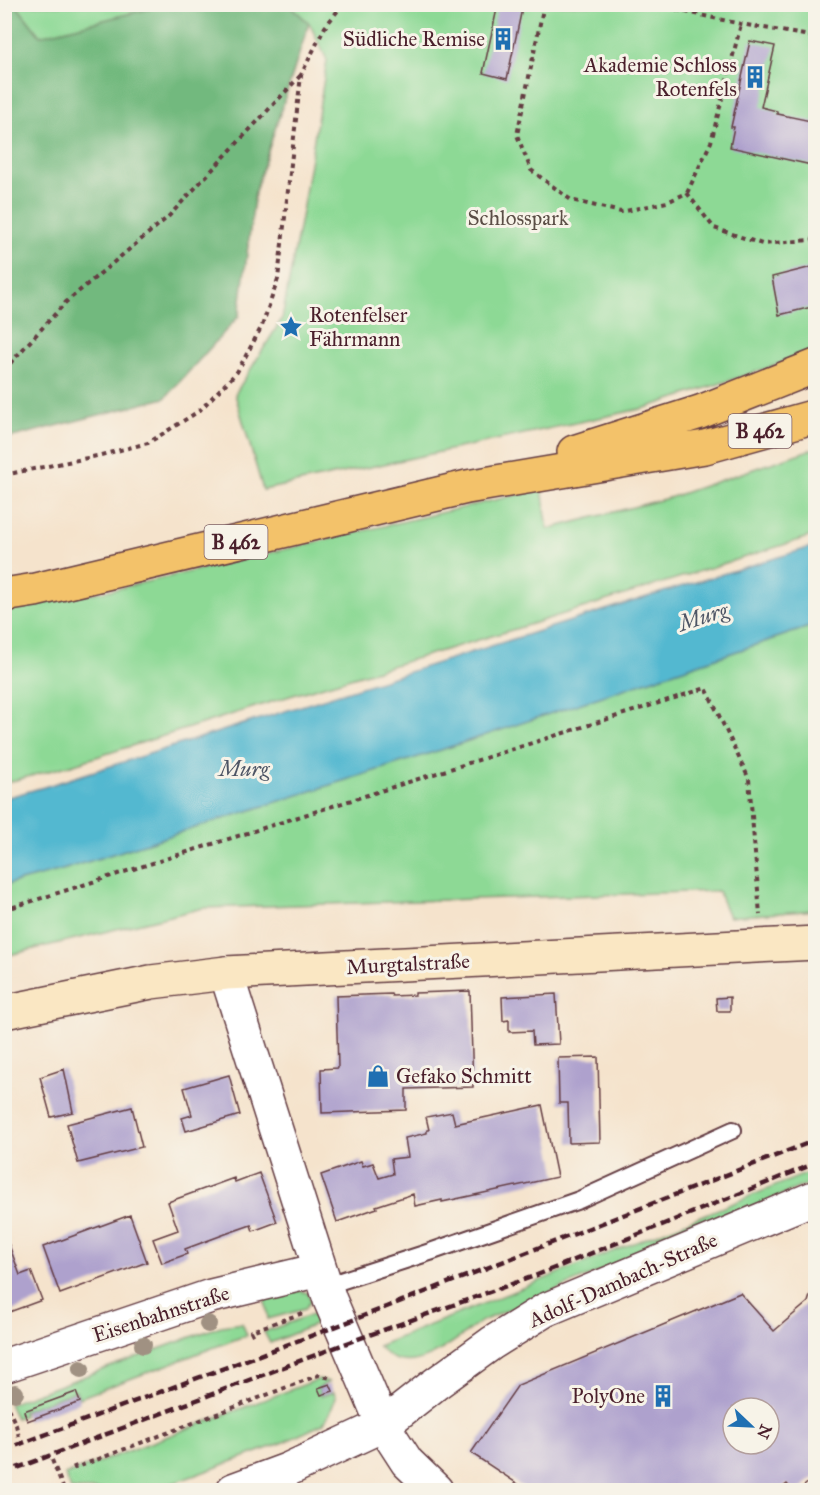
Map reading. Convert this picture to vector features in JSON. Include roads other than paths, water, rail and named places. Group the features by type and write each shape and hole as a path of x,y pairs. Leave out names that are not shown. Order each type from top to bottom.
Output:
{"main road":[{"name":"B 462","path":"467,487 700,412 816,366"},
{"name":"B 462","path":"4,595 35,590 467,487 705,447 816,416"}],"street":[{"name":"Murgtalstraße","path":"4,1012 151,982 226,973 816,943"},
{"path":"226,973 317,1289 360,1372 383,1425 407,1462 436,1491"},
{"name":"Adolf-Dambach-Straße","path":"233,1491 287,1470 383,1425 492,1343 545,1311 816,1197"},
{"name":"Eisenbahnstraße","path":"4,1366 211,1296 317,1289"}],"lane":[{"path":"317,1289 579,1200 733,1130"}],"water":[{"name":"Murg","path":"815,546 815,625 453,746 62,870 5,885 5,798"}],"railway":[{"path":"4,1450 340,1325 816,1140"},
{"path":"4,1473 347,1343 537,1275 816,1163"}],"place":[{"name":"Südliche Remise","path":"503,39"},
{"name":"Akademie Schloss Rotenfels","path":"755,77"},
{"name":"Rotenfelser Fährmann","path":"291,327"},
{"name":"Gefako Schmitt","path":"378,1076"},
{"name":"PolyOne","path":"663,1396"}],"park label":[{"name":"Schlosspark","path":"518,218"}]}
